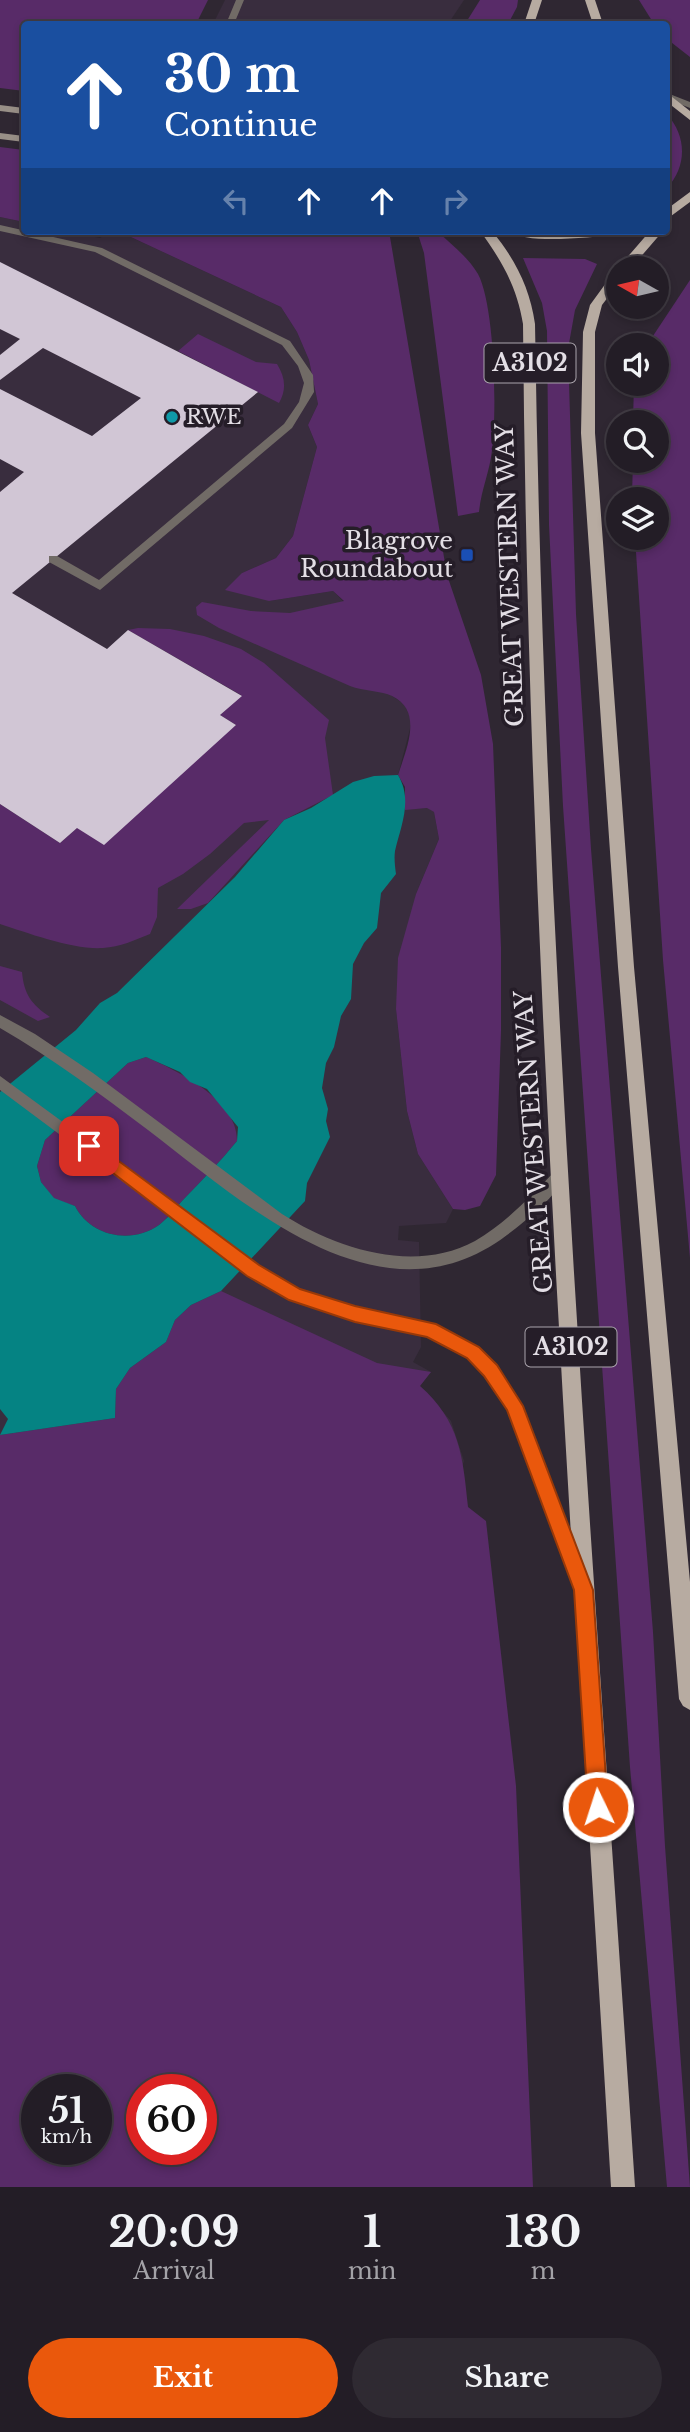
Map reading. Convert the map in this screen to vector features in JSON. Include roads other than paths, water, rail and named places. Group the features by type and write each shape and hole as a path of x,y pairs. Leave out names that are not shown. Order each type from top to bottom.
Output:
{"main road":[{"path":"530,21 537,0"},
{"path":"590,0 597,21"},
{"path":"670,99 690,117"},
{"path":"0,108 21,111"},
{"path":"0,136 21,139"},
{"path":"670,214 690,196"},
{"name":"GREAT WESTERN WAY","path":"489,235 517,276 527,306 529,324 531,506 548,987 623,2187"},
{"path":"547,235 567,235"},
{"path":"635,256 653,235"},
{"name":"A3102","path":"606,291 596,305 589,332 588,433 626,967 690,1699"}],"street":[{"path":"231,21 240,0"},
{"path":"670,97 690,105"},
{"path":"0,228 21,233"},
{"path":"31,235 98,250 286,343 308,369 310,394 288,426 100,586 53,559"},
{"path":"0,1021 108,1094 290,1227 358,1255 390,1261 435,1261 471,1250 498,1234 534,1203 560,1175"},
{"path":"2,1083 253,1270 295,1295 355,1314 430,1330 473,1353 490,1370 514,1406 584,1590"}],"place":[{"name":"RWE","path":"172,417"},
{"name":"Blagrove Roundabout","path":"467,555"}]}
